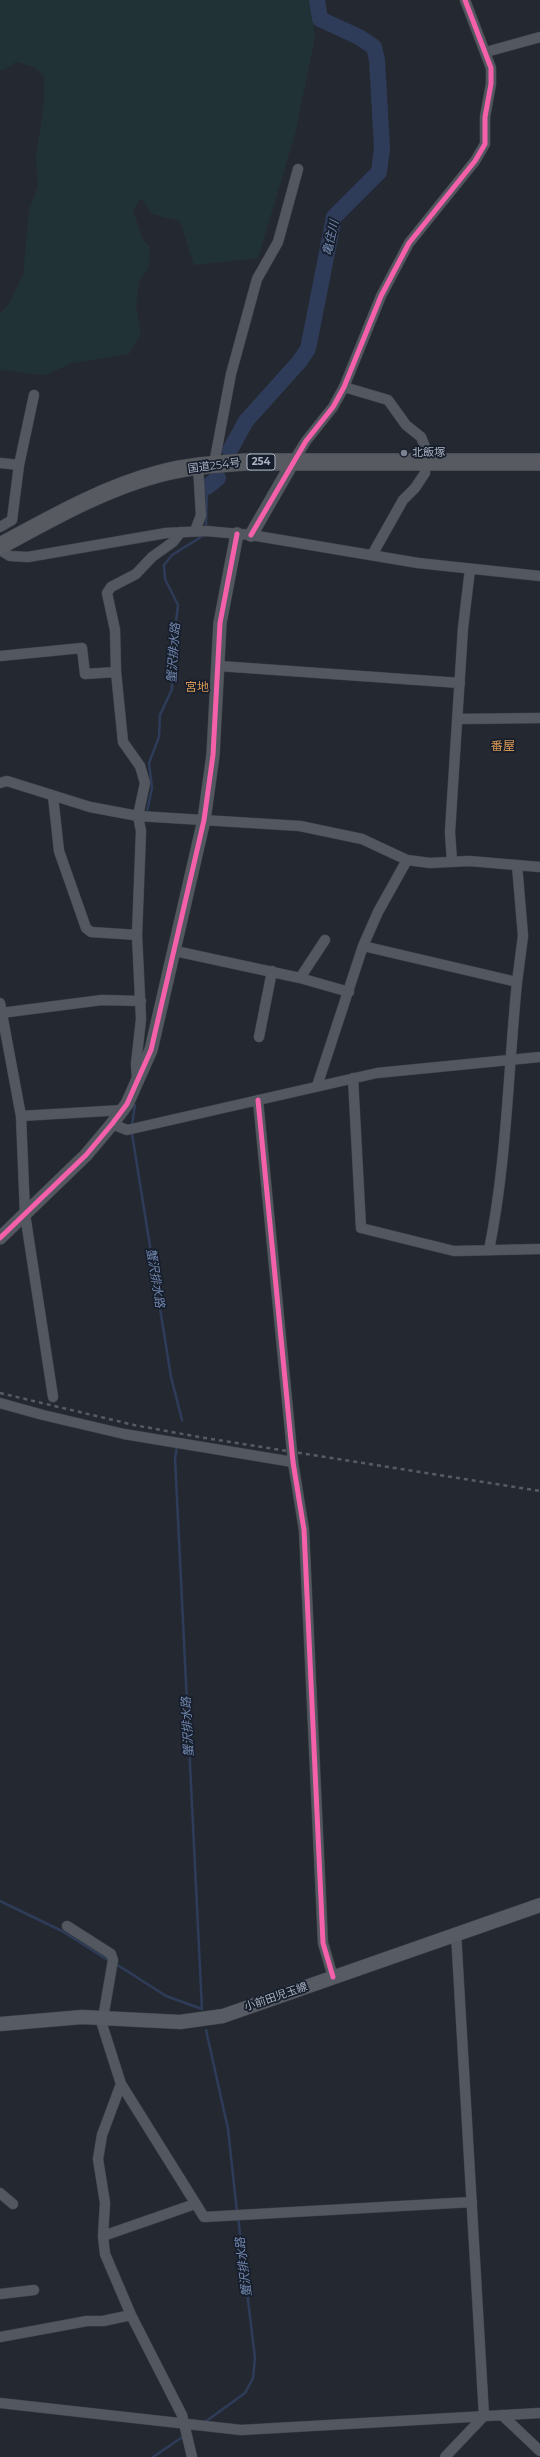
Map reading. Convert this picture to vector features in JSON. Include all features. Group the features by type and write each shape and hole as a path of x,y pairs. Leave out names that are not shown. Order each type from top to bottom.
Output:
{"highway":[{"name":"国道254号","path":"0,546 94,497 159,474 206,465 293,462 540,462"}],"main road":[{"name":"小前田児玉線","path":"0,2024 54,2018 102,2018 154,2022 198,2020 223,2016 540,1904"}],"street":[{"path":"251,535 306,441 333,407 344,387 381,296 409,243 475,161 485,144 485,117 491,84 491,68 486,52 464,0"},
{"path":"486,52 540,37"},
{"path":"195,531 200,515 206,465 257,279 278,242 298,169"},
{"path":"344,387 388,400 406,425 425,443 427,462 425,473 415,488 403,500 372,555"},
{"path":"0,527 12,520 19,465 34,395"},
{"path":"0,464 19,465"},
{"path":"0,550 10,556 28,557 104,542 195,531 251,535 372,555 470,569 540,576"},
{"path":"138,1083 136,1064 140,1001 137,935 141,831 138,816 145,783 140,766 122,742 116,672 115,630 107,593 111,587 136,574 152,557 173,542 181,532"},
{"path":"0,1238 86,1155 112,1124 123,1110 138,1083 151,1050 204,820 213,755 219,666 220,623 237,534"},
{"path":"452,862 450,832 460,683 470,569"},
{"path":"0,656 82,648 85,674 116,672"},
{"path":"219,666 460,683"},
{"path":"458,719 540,718"},
{"path":"0,783 7,781 90,807 138,816 300,826 362,839 407,860 430,863 452,862 540,867"},
{"path":"53,796 59,851 86,928 90,932 137,935"},
{"path":"317,1086 363,946 378,912 407,860"},
{"path":"489,1250 497,1211 509,1106 509,1060 523,936 517,865"},
{"path":"300,978 325,940"},
{"path":"363,946 517,982"},
{"path":"175,951 272,971 349,992"},
{"path":"259,1037 272,971"},
{"path":"53,1397 25,1214 21,1116 1,1008 102,1000 140,1001"},
{"path":"112,1124 128,1130 377,1073 540,1056"},
{"path":"353,1078 361,1228 454,1251 540,1249"},
{"path":"258,1100 293,1462 304,1530 323,1943 333,1977"},
{"path":"21,1116 123,1110"},
{"path":"0,1402 124,1434 293,1462"},
{"path":"67,1926 111,1954 113,1960 102,2018 121,2084 204,2217 472,2202"},
{"path":"445,2457 484,2416 456,1933"},
{"path":"121,2084 100,2146 98,2159 105,2204 103,2236 105,2254 131,2315 182,2415 186,2425 192,2457"},
{"path":"0,2193 13,2204"},
{"path":"103,2236 195,2204"},
{"path":"0,2294 34,2290"},
{"path":"0,2337 87,2321 103,2321 131,2315"},
{"path":"0,2404 186,2425 271,2429 540,2413"},
{"path":"502,2415 540,2451"}],"shaded area":[{"path":"0,0 310,0 315,37 295,134 258,258 194,265 180,221 152,214 141,198 133,210 143,240 150,247 148,269 139,281 136,306 141,333 129,354 72,363 45,375 0,370 0,314 10,302 23,275 29,211 38,185 36,157 44,103 44,75 32,66 16,62 2,71 0,69"}],"waterway":[{"name":"亀住川","path":"230,450 246,421 299,362 308,349 334,217 379,172 382,148 377,60 374,47 359,37 320,19 317,0"},
{"name":"亀住川","path":"207,487 218,478"},
{"name":"蟹沢排水路","path":"206,525 207,487"},
{"name":"蟹沢排水路","path":"147,811 152,788 149,763 159,737 160,715 172,689 172,656 178,605 165,579 164,565 172,555 201,537"},
{"name":"蟹沢排水路","path":"132,1125 135,1105"},
{"name":"蟹沢排水路","path":"132,1134 171,1377 182,1420"},
{"name":"蟹沢排水路","path":"116,1964 166,1996 202,2009 175,1458 177,1446"},
{"path":"0,1901 62,1931 108,1960"},
{"name":"蟹沢排水路","path":"206,2030 228,2129 237,2212"},
{"name":"蟹沢排水路","path":"205,2422 245,2393 253,2378 255,2358 238,2217"},
{"name":"蟹沢排水路","path":"153,2457 184,2436"}],"railway":[{"path":"0,1393 134,1425 199,1437 540,1491"}],"cycle path":[{"path":"251,535 306,441 333,407 344,387 381,296 409,243 475,161 485,144 485,117 491,84 491,68 465,0"},
{"path":"0,1238 86,1155 112,1124 127,1104 151,1050 204,820 213,755 220,623 237,534"},
{"path":"258,1100 293,1462 304,1530 323,1943 333,1977"}],"place":[{"name":"北飯塚","path":"404,453"}],"district":[{"name":"宮地","path":"197,687"},
{"name":"番屋","path":"503,746"}]}
